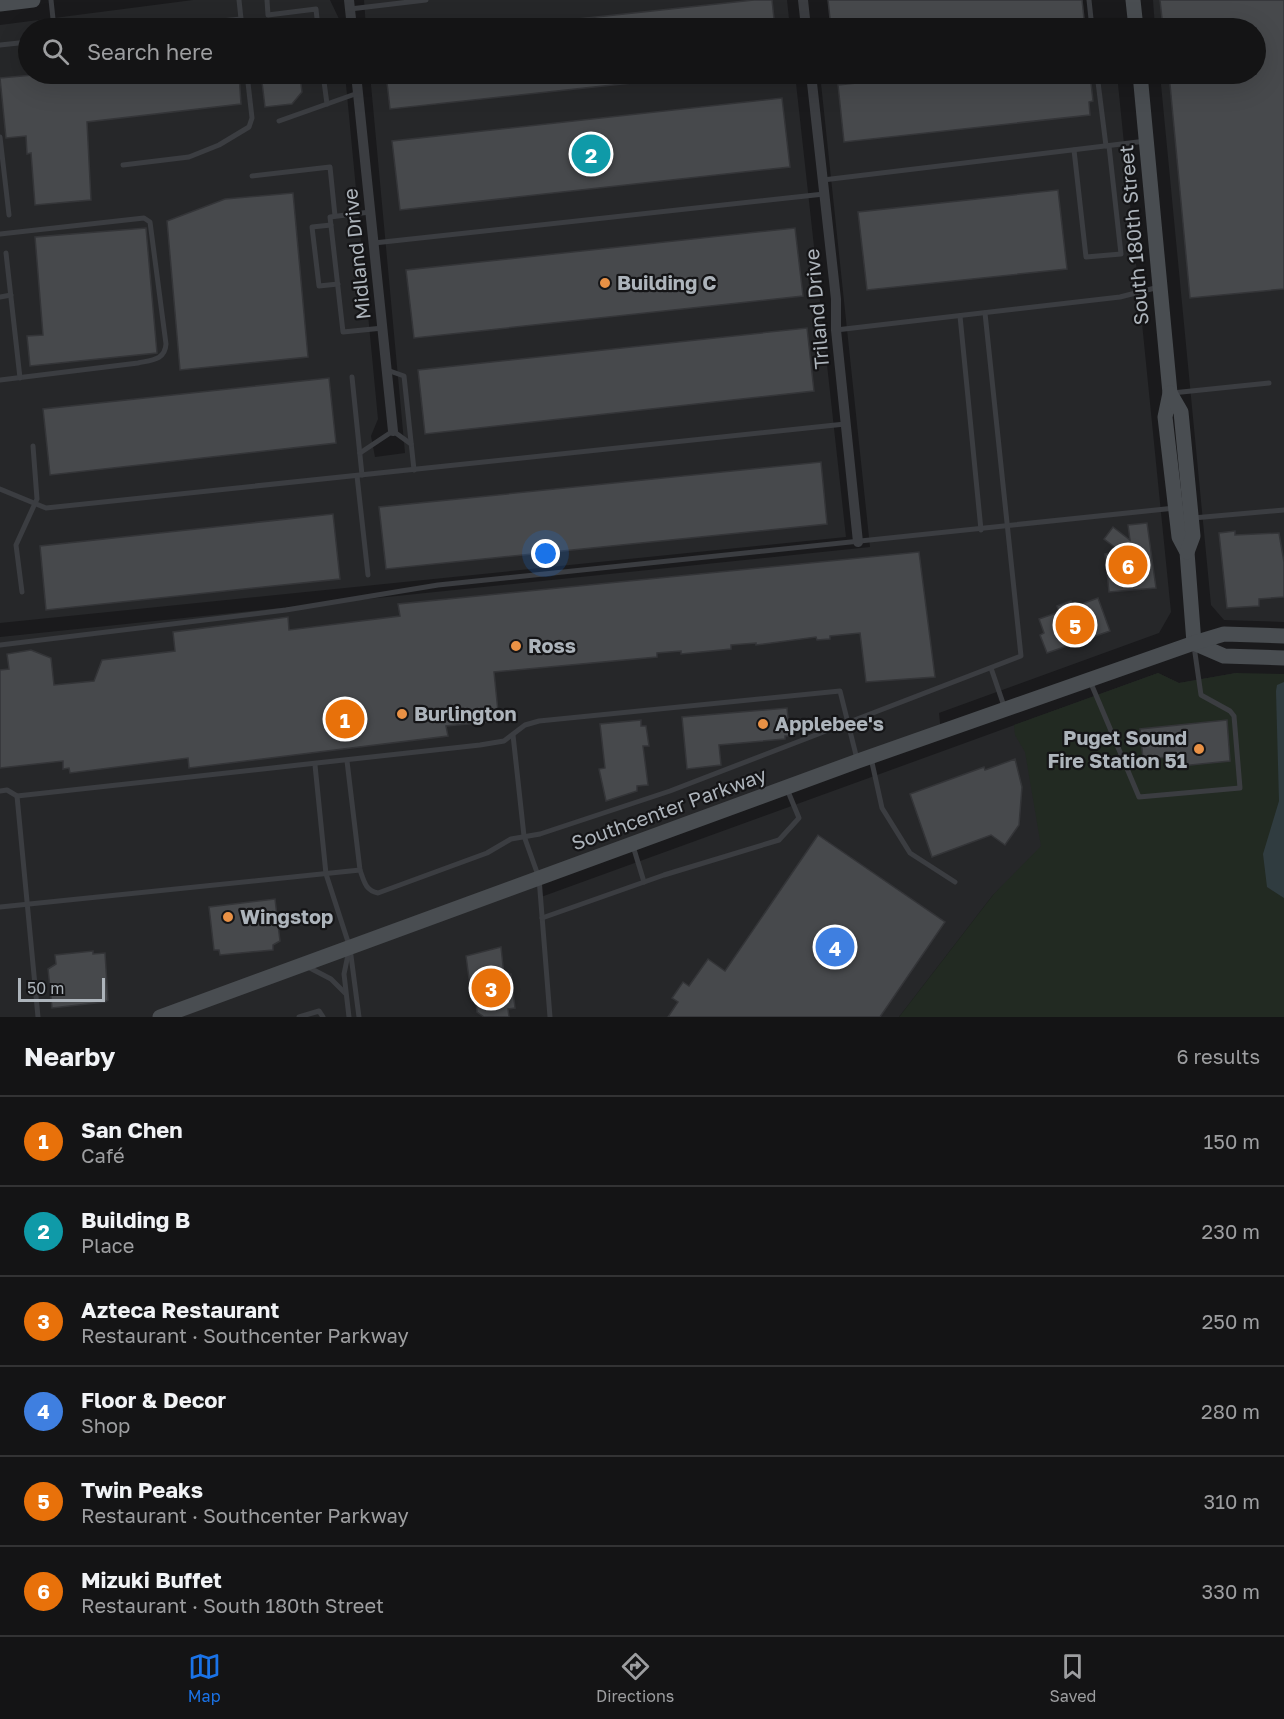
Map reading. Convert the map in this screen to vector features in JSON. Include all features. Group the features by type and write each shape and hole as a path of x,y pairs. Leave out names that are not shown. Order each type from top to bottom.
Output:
{"main road":[{"path":"0,4 33,0"},
{"path":"1133,0 1135,18"},
{"name":"South 180th Street","path":"1141,84 1170,393 1165,417 1179,537 1187,552 1194,643"},
{"name":"South 180th Street","path":"1170,393 1181,412 1193,536 1187,552"},
{"name":"Southcenter Parkway","path":"160,1017 864,759 1194,643 1224,634 1284,636"},
{"path":"1194,643 1224,656 1284,658"}],"street":[{"path":"803,0 805,18"},
{"name":"Midland Drive","path":"357,84 393,431"},
{"name":"Triland Drive","path":"812,84 836,299 836,330 858,542"}],"lane":[{"path":"51,0 53,18"},
{"path":"239,0 241,18"},
{"path":"267,0 268,15 316,9 317,18"},
{"path":"349,4 426,0"},
{"path":"1089,0 1091,18"},
{"path":"0,45 18,43"},
{"path":"123,165 189,157 219,145 249,127 252,118 248,84"},
{"path":"325,84 327,105"},
{"path":"1074,150 1086,257 1121,254 1099,84"},
{"path":"279,121 358,93"},
{"path":"0,137 2,172 9,215"},
{"path":"823,180 1146,141"},
{"path":"252,176 330,167 335,216"},
{"path":"374,243 824,194"},
{"path":"370,212 330,217 343,332 382,328"},
{"path":"0,234 144,218 150,222 165,352 161,357 138,363 0,380"},
{"path":"331,225 312,227 319,286 338,284"},
{"path":"6,253 20,378"},
{"path":"836,330 1120,297 1160,287"},
{"path":"0,297 11,295"},
{"path":"347,762 360,870 365,886 370,891 378,893 486,853 511,839 540,834 670,791 848,725 1021,656 985,313"},
{"path":"960,316 981,530"},
{"path":"387,370 404,376 414,470"},
{"path":"352,377 360,453 368,575"},
{"path":"1170,393 1269,383"},
{"path":"0,489 46,508 846,424"},
{"path":"360,453 393,431 411,444"},
{"path":"22,592 16,545 35,503 38,486 33,446"},
{"path":"0,645 286,610 438,585 1176,508"},
{"path":"1191,518 1284,510"},
{"path":"1090,679 1139,797 1240,788 1234,716 1230,711 1201,695 1194,643"},
{"path":"991,668 1005,709"},
{"path":"0,791 7,790 17,796 347,762 504,741 525,725 539,721 840,691 848,725 864,759 882,808 910,853 955,882"},
{"path":"513,735 524,836 539,878 550,1017"},
{"path":"315,765 326,874 350,948 359,1017"},
{"path":"542,918 644,882 780,840 799,818 787,789"},
{"path":"17,796 38,1017"},
{"path":"633,844 644,882"},
{"path":"0,907 360,870"},
{"path":"349,1017 344,974 350,948"},
{"path":"302,964 331,979 346,996"},
{"path":"299,1017 315,1011 319,1011 323,1017"}],"shaded area":[{"path":"193,0 330,0 339,18 54,18"},
{"path":"364,0 787,0 789,18 365,18"},
{"path":"1153,0 1284,0 1284,622 1224,620 1211,605 1161,84 1266,84 1266,18 1154,18"},
{"path":"18,23 18,84 346,84 378,419 371,436 375,457 405,453 371,84 796,84 846,537 0,623 0,25"},
{"path":"821,84 1118,84 1171,612 1159,633 939,713 941,732 540,879 541,897 1158,673 1179,683 1236,673 993,895 899,1017 0,1017 0,637 870,547"},
{"path":"1158,673 1179,683 1236,673 1284,674 1284,1017 899,1017 993,895 1041,846 1025,752 1015,735 1014,725"},
{"path":"1284,682 1284,898 1267,887 1263,854 1279,801 1276,691 1277,685"}],"building":[{"path":"772,0 774,18 587,18"},
{"path":"828,0 1082,0 1084,18 830,18"},
{"path":"1160,0 1284,0 1284,289 1190,298 1170,84 1266,84 1266,18 1162,18"},
{"path":"18,76 18,84 240,84 241,104 87,122 91,200 35,205 31,153 27,154 26,136 6,138 0,78"},
{"path":"262,84 301,84 302,92 292,104 265,107"},
{"path":"387,84 622,84 390,109"},
{"path":"1091,84 1093,101 1089,102 1090,115 844,142 838,85"},
{"path":"782,98 790,167 400,210 392,141"},
{"path":"1058,190 1067,269 867,290 858,212"},
{"path":"293,193 308,357 180,370 167,221 225,199"},
{"path":"146,228 157,353 30,366 27,336 43,335 35,237"},
{"name":"Building C","path":"795,228 803,296 414,338 406,270"},
{"path":"807,328 814,391 425,434 418,370"},
{"path":"329,378 336,443 50,475 43,409"},
{"path":"821,462 827,524 386,569 379,507"},
{"path":"333,514 340,579 46,610 40,546"},
{"path":"1147,523 1156,588 1109,592 1105,554 1121,552 1104,539 1113,527 1130,540 1128,525"},
{"path":"1235,531 1235,535 1279,533 1284,562 1284,597 1259,599 1259,606 1227,608 1219,533"},
{"path":"919,552 935,677 866,682 860,633 830,636 830,639 817,640 816,637 756,645 756,643 731,645 731,649 681,654 681,651 657,653 657,657 494,672 499,721 446,726 448,736 189,768 188,758 70,773 69,768 63,769 63,761 0,768 0,670 9,669 7,654 31,650 51,658 54,685 94,681 102,660 175,651 173,632 288,617 289,630 400,616 398,604"},
{"path":"1098,598 1110,631 1047,653 1040,635 1044,633 1039,619 1059,612 1057,606 1071,601 1073,607"},
{"path":"787,708 790,736 785,736 785,739 719,745 721,765 687,769 682,717"},
{"path":"641,720 641,726 646,726 649,746 643,746 648,785 637,786 637,791 606,801 599,769 605,768 600,724"},
{"name":"Puget Sound Fire Station 51","path":"1227,720 1230,761 1171,767 1170,757 1143,759 1140,729"},
{"path":"1015,759 1022,787 1019,825 1005,845 991,835 932,857 910,794 984,767 985,770"},
{"path":"818,835 945,922 880,1017 668,1017 678,1002 672,998 683,982 689,986 708,959 725,971"},
{"path":"275,899 280,941 273,945 273,950 220,955 219,950 214,950 209,907"},
{"path":"501,947 504,975 511,974 515,1008 508,1009 509,1017 484,1017 477,1012 476,1001 472,1001 466,956"},
{"path":"93,951 93,954 105,953 108,1000 52,1008 48,969 56,964 55,955"}],"place":[{"name":"Building B","path":"591,154"},
{"name":"Building C","path":"605,283"},
{"name":"Mizuki Buffet","path":"1128,565"},
{"name":"Twin Peaks","path":"1075,625"},
{"name":"Ross","path":"516,646"},
{"name":"Burlington","path":"402,714"},
{"name":"San Chen","path":"345,719"},
{"name":"Applebee's","path":"763,724"},
{"name":"Puget Sound Fire Station 51","path":"1199,749"},
{"name":"Wingstop","path":"228,917"},
{"name":"Floor & Decor","path":"835,947"},
{"name":"Azteca Restaurant","path":"491,988"}]}
